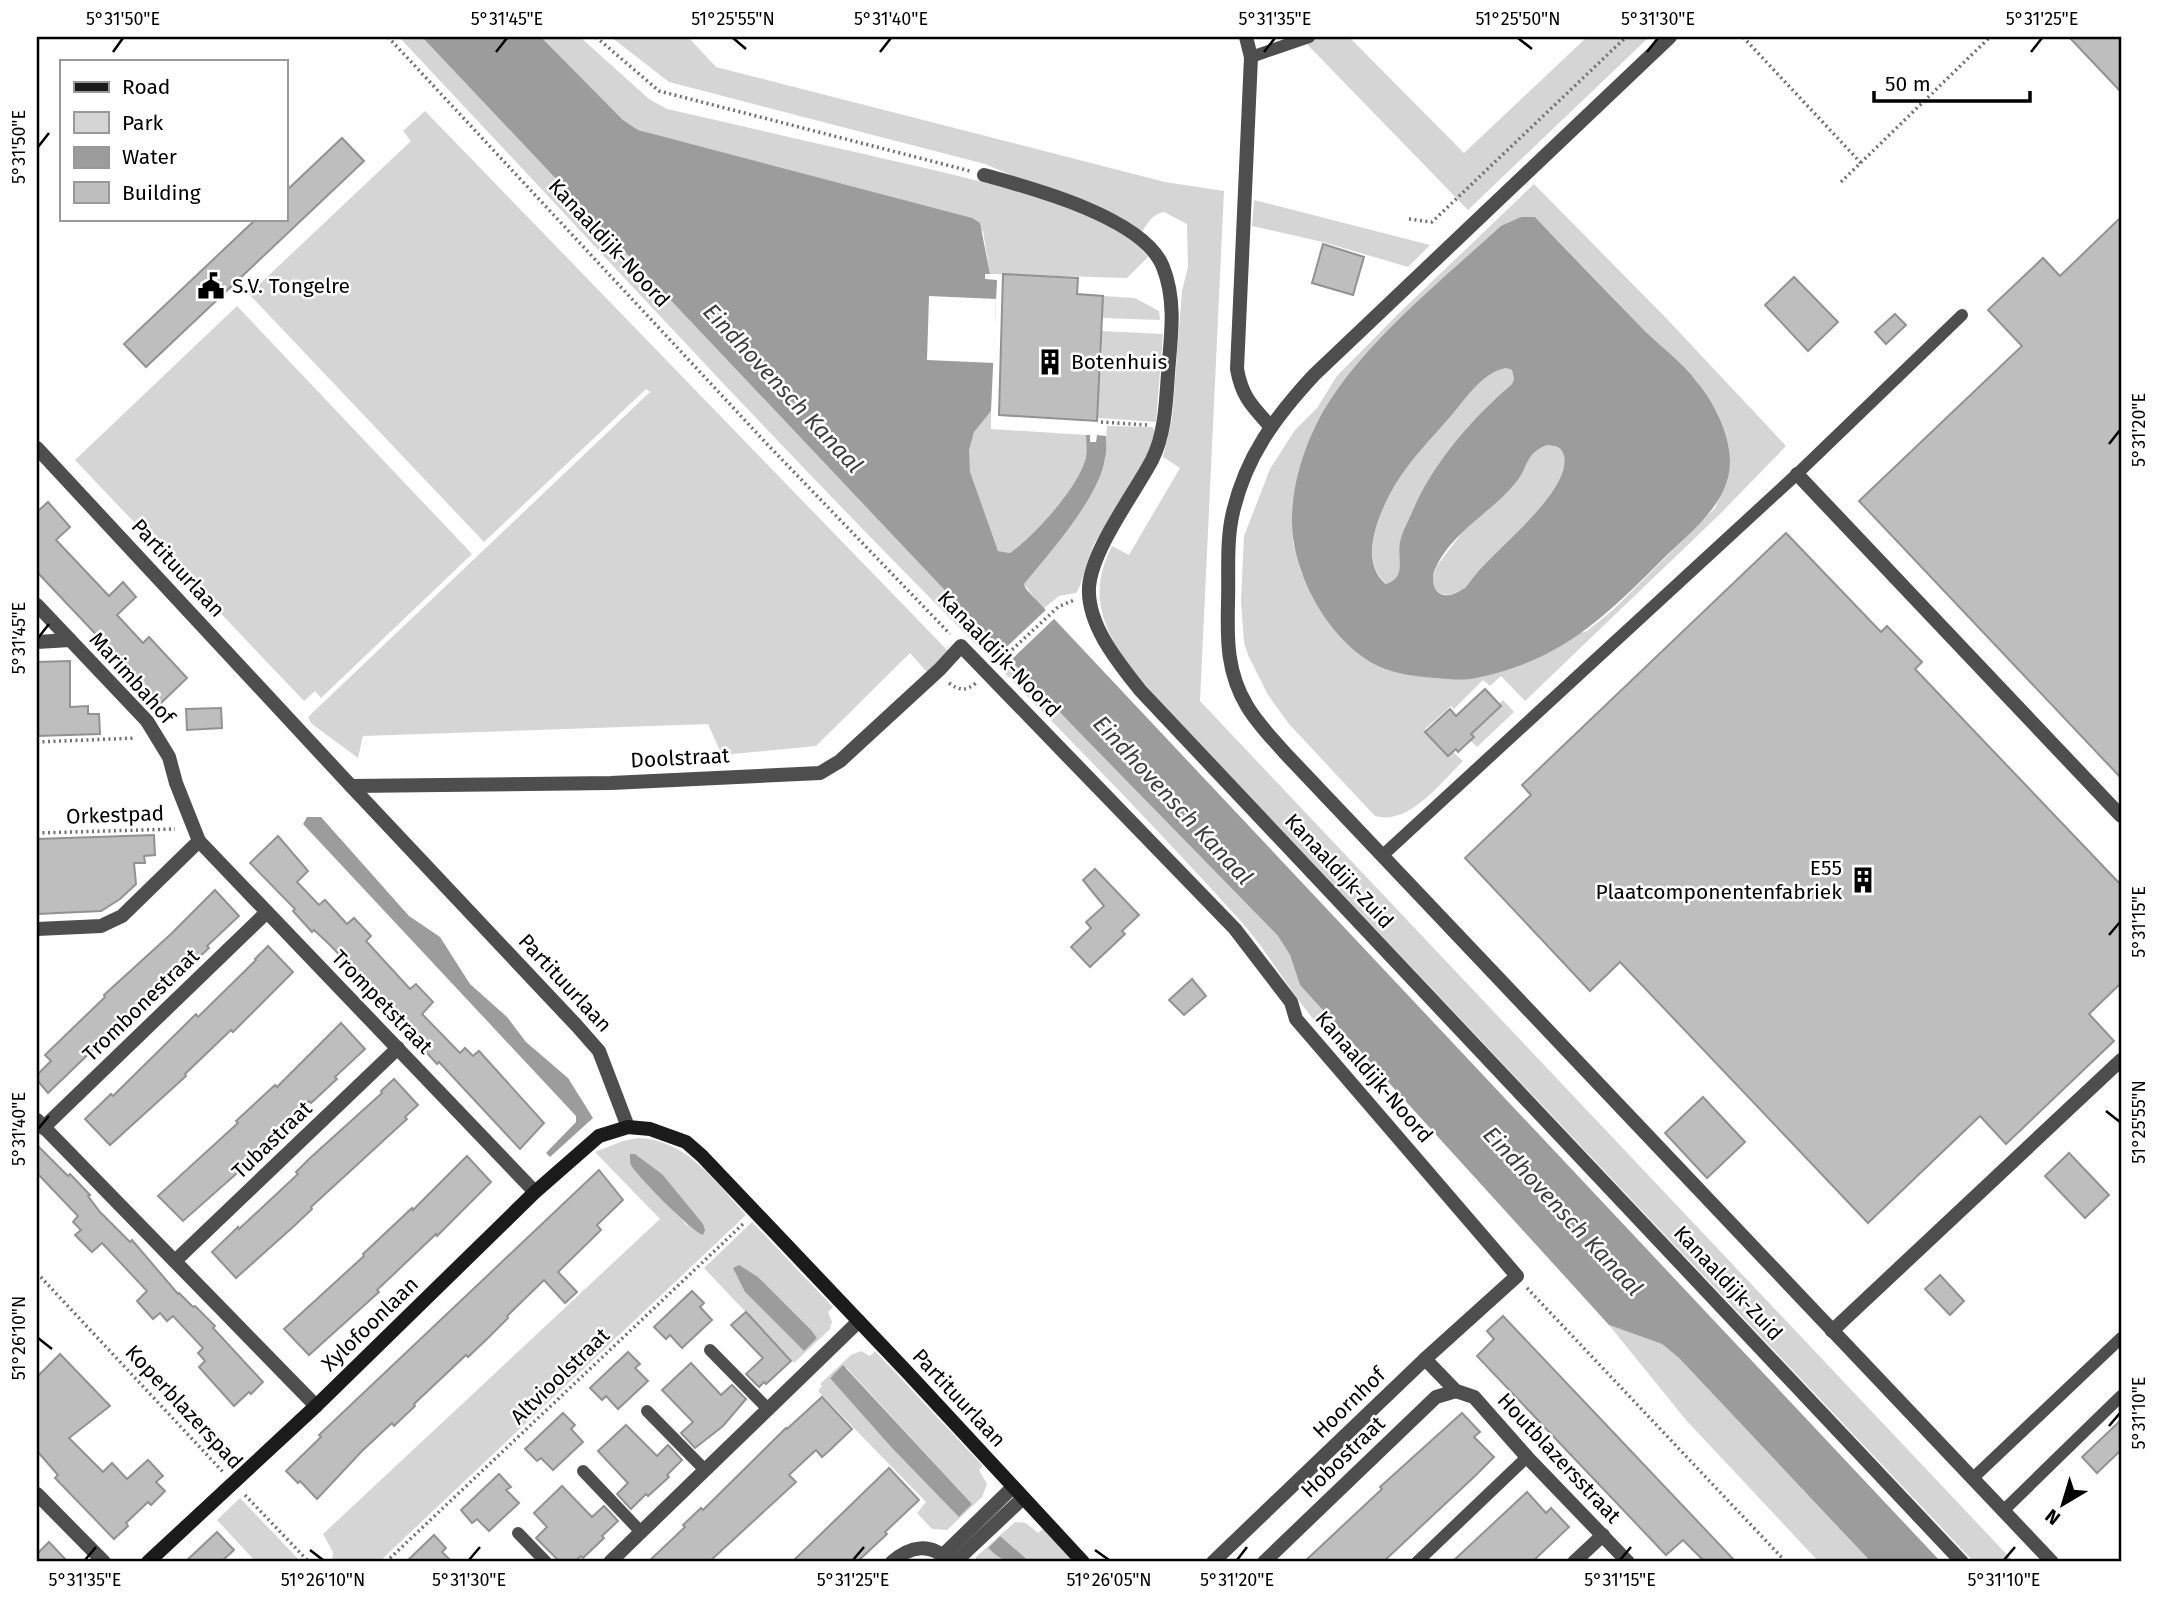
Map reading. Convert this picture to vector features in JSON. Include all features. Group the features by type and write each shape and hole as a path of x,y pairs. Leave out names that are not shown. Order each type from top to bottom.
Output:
{"street":[{"path":"1246,37 1251,57 1237,369 1240,388 1270,426"},
{"path":"1670,37 1314,375 1270,426 1250,464 1233,513 1229,554 1227,650 1236,684 1246,706 1258,722 2052,1562"},
{"name":"Kanaaldijk-Zuid","path":"984,175 1049,194 1122,225 1148,244 1162,264 1171,291 1172,328 1163,425 1154,457 1103,546 1089,586 1100,632 1128,674 1962,1562"},
{"name":"Partituurlaan","path":"37,448 599,1051 628,1127 668,1134 687,1142 859,1321 1083,1562"},
{"path":"1797,474 2121,816"},
{"name":"Marimbahof","path":"37,605 148,721 169,757 176,783"},
{"name":"Marimbahof","path":"37,642 70,640"},
{"name":"Doolstraat","path":"351,786 611,783 820,773 840,761 940,669 961,646"},
{"name":"Kanaaldijk-Noord","path":"961,646 1235,929 1291,1002 1296,1019 1517,1276"},
{"name":"Trompetstraat","path":"176,783 197,834 267,912 535,1192"},
{"path":"37,929 101,926 122,916 197,834"},
{"name":"Trombonestraat","path":"40,1124 267,912"},
{"name":"Tubastraat","path":"175,1261 397,1048"},
{"path":"1832,1331 2121,1060"},
{"path":"40,1124 316,1406"},
{"name":"Xylofoonlaan","path":"148,1562 316,1406 535,1192 599,1136 628,1127"},
{"name":"Hoornhof","path":"1213,1562 1425,1359 1517,1276"},
{"path":"610,1562 859,1321"},
{"name":"Houtblazersstraat","path":"1425,1359 1456,1391 1474,1397 1527,1457 1628,1562"},
{"name":"Hobostraat","path":"1264,1562 1436,1397 1456,1391"},
{"path":"949,1560 1013,1487"},
{"path":"37,1494 104,1562"},
{"path":"949,1560 1023,1498"},
{"path":"1574,1562 1603,1535"},
{"path":"892,1562 911,1549 922,1547 934,1550 949,1560"}],"lane":[{"path":"1251,57 1308,37"},
{"path":"1383,855 1797,474 1962,315"},
{"path":"1972,1479 2121,1338"},
{"path":"710,1350 768,1409"},
{"path":"2003,1511 2121,1396"},
{"path":"647,1411 705,1470"},
{"path":"1417,1562 1527,1457"},
{"path":"583,1471 641,1532"},
{"path":"518,1533 546,1562"}],"path":[{"name":"Kanaaldijk-Noord","path":"388,37 767,444 961,646"},
{"path":"596,37 659,91 984,175"},
{"path":"1409,219 1432,222 1626,37"},
{"path":"1743,37 1861,163"},
{"path":"1841,182 1990,37"},
{"path":"1101,422 1163,425"},
{"path":"1003,658 1054,611"},
{"path":"940,669 949,683 958,689 971,687 987,673"},
{"path":"37,742 159,738"},
{"name":"Orkestpad","path":"37,833 197,834"},
{"name":"Altvioolstraat","path":"386,1562 756,1212"},
{"name":"Koperblazerspad","path":"37,1273 309,1562"},
{"path":"1517,1276 1786,1562"}],"green space":[{"path":"399,37 422,37 1073,726 1278,936 1290,955 1300,985 1333,1021 1320,1027 1249,931 1195,871 762,424"},
{"path":"541,37 580,37 649,99 667,109 1012,190 1095,220 1127,238 1148,257 1127,278 990,274 983,231 638,130 623,120"},
{"path":"611,37 688,37 716,67 1165,182 1224,191 1200,701 2014,1562 1974,1562 1159,700 1117,648 1102,610 1100,590 1103,569 1112,546 1129,555 1180,468 1163,457 1172,419 1182,291 1188,267 1187,224 1164,212 1154,217 1142,232 985,164 669,82"},
{"path":"1300,37 1349,37 1464,153 1587,37 1649,37 1468,210"},
{"path":"425,111 949,652 927,672 910,653 816,746 722,755 708,724 363,736 358,758 312,724 308,717 650,392 646,389 484,542 249,294 411,141 403,131"},
{"path":"1534,184 1666,318 1786,446 1720,514 1525,701 1501,676 1490,686 1483,680 1454,709 1451,706 1425,729 1449,753 1452,751 1463,761 1412,809 1388,817 1375,816 1289,724 1268,695 1244,642 1241,601 1244,536 1270,469 1295,430 1317,408 1337,376","holes":["1535,217 1696,380 1717,413 1730,459 1728,476 1715,508 1613,610 1587,631 1426,677 1378,665 1328,620 1301,572 1293,543 1292,515"]},
{"path":"1254,200 1430,245 1408,267 1323,242 1252,226"},
{"path":"1103,296 1135,298 1159,311 1160,320 1102,318"},
{"path":"237,306 472,554 321,698 315,691 304,701 75,460"},
{"path":"1101,331 1163,334 1156,422 1098,418"},
{"path":"1506,368 1512,370 1512,384 1461,434 1421,494 1400,544 1399,571 1393,581 1387,584 1373,563 1372,550 1378,522 1395,485 1414,458 1475,388 1489,375"},
{"path":"991,411 991,429 1086,435 1086,457 1075,482 1043,523 1010,553 998,551 980,508 971,477 970,446 974,432"},
{"path":"1107,426 1152,427 1155,430 1148,454 1094,544 1076,593 1059,596 1043,609 1024,584 1073,522 1105,459"},
{"path":"1548,445 1560,449 1564,456 1564,468 1550,495 1465,588 1450,595 1441,594 1435,589 1432,579 1436,567 1467,526 1517,481 1531,455"},
{"path":"1503,700 1514,712 1477,747 1466,736"},
{"path":"638,1138 672,1146 699,1165 746,1215 379,1562 332,1562 333,1552 323,1534 660,1219 595,1152","holes":["635,1154 662,1174 689,1227 662,1199"]},
{"path":"752,1222 833,1307 828,1312 832,1322 830,1329 794,1363 704,1268","holes":["758,1277 817,1338 800,1347 745,1292"]},
{"path":"1609,1325 1662,1344 1679,1358 1871,1562 1819,1562 1686,1420"},
{"path":"861,1351 870,1356 875,1351 983,1466 979,1470 987,1484 982,1497 947,1530 932,1529 917,1513 926,1502 818,1391 822,1386 820,1384 851,1355","holes":["847,1368 972,1504 960,1516 892,1448 830,1377"]},
{"path":"240,1498 301,1562 256,1562 217,1520"},
{"path":"1015,1522 1026,1523 1038,1533 1043,1529 1074,1562 1030,1562 1000,1536 988,1548 1005,1562 976,1562 976,1557"}],"water":[{"name":"Eindhovensch Kanaal","path":"422,37 541,37 623,120 638,130 972,218 980,223 990,274 985,274 985,279 997,280 991,411 974,432 969,450 970,472 998,551 1010,553 1020,545 1065,496 1082,469 1086,457 1086,435 1090,435 1090,442 1096,442 1097,435 1106,436 1105,458 1093,490 1072,524 1024,584 1026,589 1941,1562 1871,1562 1679,1358 1662,1344 1609,1325 1300,985 1290,955 1278,936 1073,726"},
{"path":"1521,217 1535,217 1691,375 1720,418 1729,449 1728,476 1716,503 1696,528 1620,601 1579,634 1556,648 1532,661 1471,679 1429,678 1399,673 1378,666 1348,645 1313,597 1304,580 1294,544 1292,513 1296,482 1317,423 1353,369 1400,318 1501,226","holes":["1506,368 1512,370 1512,384 1482,411 1455,442 1431,476 1401,538 1397,577 1386,584 1377,574 1372,549 1383,508 1395,485 1414,458 1475,388 1489,375","1548,445 1558,448 1564,456 1564,468 1550,495 1465,588 1450,595 1440,594 1433,578 1443,555 1452,543 1517,481 1532,455"]},
{"path":"307,817 321,817 409,916 440,937 470,984 507,1017 526,1042 568,1078 593,1118 550,1157 546,1153 576,1122 576,1116 303,824"},
{"path":"630,1154 635,1154 662,1174 703,1224 703,1235 677,1215 643,1180 631,1165"},
{"path":"739,1265 758,1277 811,1330 817,1338 804,1351 745,1292 733,1268"},
{"path":"843,1365 972,1504 959,1517 892,1448 830,1378"},
{"path":"1000,1536 1030,1562 1007,1561 993,1553 988,1548"}],"pier":[{"path":"929,296 996,299 994,363 927,360"},
{"path":"1048,608 1056,617 1009,662 1000,653"}],"building":[{"path":"2069,37 2121,37 2121,92"},
{"path":"342,138 364,161 146,367 124,344 255,220 287,220 287,190"},
{"path":"2121,217 2121,778 1859,501 2022,346 1988,310 2043,258 2060,276"},
{"path":"1323,244 1364,257 1353,295 1312,283"},
{"name":"Botenhuis","path":"1003,274 1078,278 1077,294 1103,296 1097,421 999,415"},
{"path":"1794,277 1838,322 1808,351 1765,305"},
{"path":"1895,314 1906,325 1886,344 1875,332"},
{"path":"48,502 70,527 56,540 109,596 123,582 136,597 117,615 143,643 149,637 187,678 161,703 37,572 37,512"},
{"name":"E55 Plaatcomponentenfabriek","path":"1786,533 1881,632 1887,626 1922,662 1915,669 2121,885 2121,983 2089,1014 2114,1041 2006,1144 1980,1116 1868,1223 1620,962 1590,991 1465,858 1531,795 1522,785"},
{"path":"70,661 70,707 88,706 88,714 99,714 100,734 37,736 37,662"},
{"path":"1485,689 1501,706 1471,734 1474,737 1458,752 1456,749 1448,756 1425,732 1450,709 1456,716"},
{"path":"221,708 222,728 187,730 186,709"},
{"path":"154,835 155,855 144,856 145,863 134,863 136,884 120,899 101,911 38,914 37,839"},
{"path":"278,836 308,871 297,882 319,905 325,900 347,924 354,918 371,936 366,941 410,989 416,984 433,1002 422,1014 460,1053 465,1048 473,1056 479,1051 544,1123 520,1149 439,1062 437,1064 378,995 376,997 329,944 314,930 312,932 293,911 295,909 250,863"},
{"path":"1095,869 1139,915 1122,931 1125,934 1090,967 1071,947 1091,928 1086,922 1104,906 1083,880"},
{"path":"215,890 239,916 207,946 209,948 116,1032 118,1034 104,1047 100,1043 48,1093 37,1080 37,1075 51,1061 45,1055"},
{"path":"268,946 293,972 233,1032 231,1030 185,1074 186,1076 110,1145 85,1119 111,1094 113,1096 196,1014 198,1017"},
{"path":"1192,979 1206,996 1184,1015 1169,1000"},
{"path":"341,1023 365,1049 335,1077 337,1079 311,1103 309,1101 251,1157 253,1159 183,1221 158,1196 238,1123 236,1121 275,1085 277,1087"},
{"path":"394,1079 418,1105 405,1117 407,1119 236,1278 212,1252 298,1174 296,1172 309,1159"},
{"path":"1703,1097 1745,1142 1707,1178 1665,1133"},
{"path":"37,1145 90,1195 88,1196 100,1212 130,1242 132,1240 178,1294 215,1326 213,1328 263,1382 251,1394 249,1392 234,1406 199,1367 205,1361 198,1353 203,1348 173,1316 167,1321 160,1313 153,1319 137,1301 147,1291 102,1243 92,1252 75,1235 81,1230 73,1222 78,1216 37,1173"},
{"path":"2069,1153 2109,1195 2085,1218 2045,1176"},
{"path":"467,1156 491,1182 377,1290 379,1292 309,1355 284,1329 412,1208 413,1210"},
{"path":"599,1170 623,1200 597,1225 601,1230 558,1272 577,1292 565,1303 544,1280 468,1357 466,1355 394,1426 392,1423 362,1451 317,1499 286,1471 321,1437 319,1435"},
{"path":"1940,1275 1964,1301 1950,1315 1925,1289"},
{"path":"692,1291 704,1303 700,1307 712,1320 682,1348 670,1335 666,1339 654,1327"},
{"path":"746,1312 791,1361 759,1387 746,1374 763,1358 731,1325"},
{"path":"1503,1316 1736,1562 1705,1562 1683,1540 1666,1555 1477,1356 1494,1339 1487,1331"},
{"path":"628,1352 640,1364 635,1368 648,1381 618,1409 606,1396 602,1400 590,1388"},
{"path":"60,1354 110,1406 69,1438 103,1472 112,1463 127,1479 148,1460 163,1476 156,1482 165,1491 151,1505 148,1502 114,1539 55,1478 58,1475 37,1451 37,1377"},
{"path":"691,1363 721,1395 732,1385 746,1399 723,1426 695,1448 681,1433 693,1422 662,1390"},
{"path":"822,1397 852,1429 830,1450 822,1457 816,1450 789,1475 796,1482 709,1562 648,1562 685,1527 683,1525 701,1508 703,1510 786,1428"},
{"path":"563,1413 575,1425 571,1429 583,1442 553,1470 541,1458 537,1461 525,1449"},
{"path":"1462,1413 1480,1432 1474,1437 1494,1457 1475,1476 1383,1562 1304,1562 1382,1489 1380,1487"},
{"path":"2121,1420 2121,1450 2097,1473 2082,1457"},
{"path":"626,1425 657,1456 668,1445 682,1460 667,1475 669,1477 631,1509 617,1494 628,1483 598,1451"},
{"path":"889,1468 919,1500 885,1532 887,1534 857,1562 792,1562"},
{"path":"499,1474 511,1487 506,1490 519,1503 489,1531 477,1519 472,1523 461,1510"},
{"path":"562,1486 592,1517 604,1506 618,1521 583,1558 581,1556 574,1562 560,1562 536,1538 547,1527 534,1513"},
{"path":"1527,1492 1546,1513 1551,1508 1569,1527 1532,1562 1452,1562"},
{"path":"217,1532 234,1550 221,1562 185,1562"},
{"path":"434,1535 446,1548 442,1552 452,1562 406,1562"},
{"path":"49,1542 68,1562 37,1562 37,1554"}],"place":[{"name":"S.V. Tongelre","path":"211,286"},
{"name":"Botenhuis","path":"1050,362"},
{"name":"E55 Plaatcomponentenfabriek","path":"1863,880"}]}
